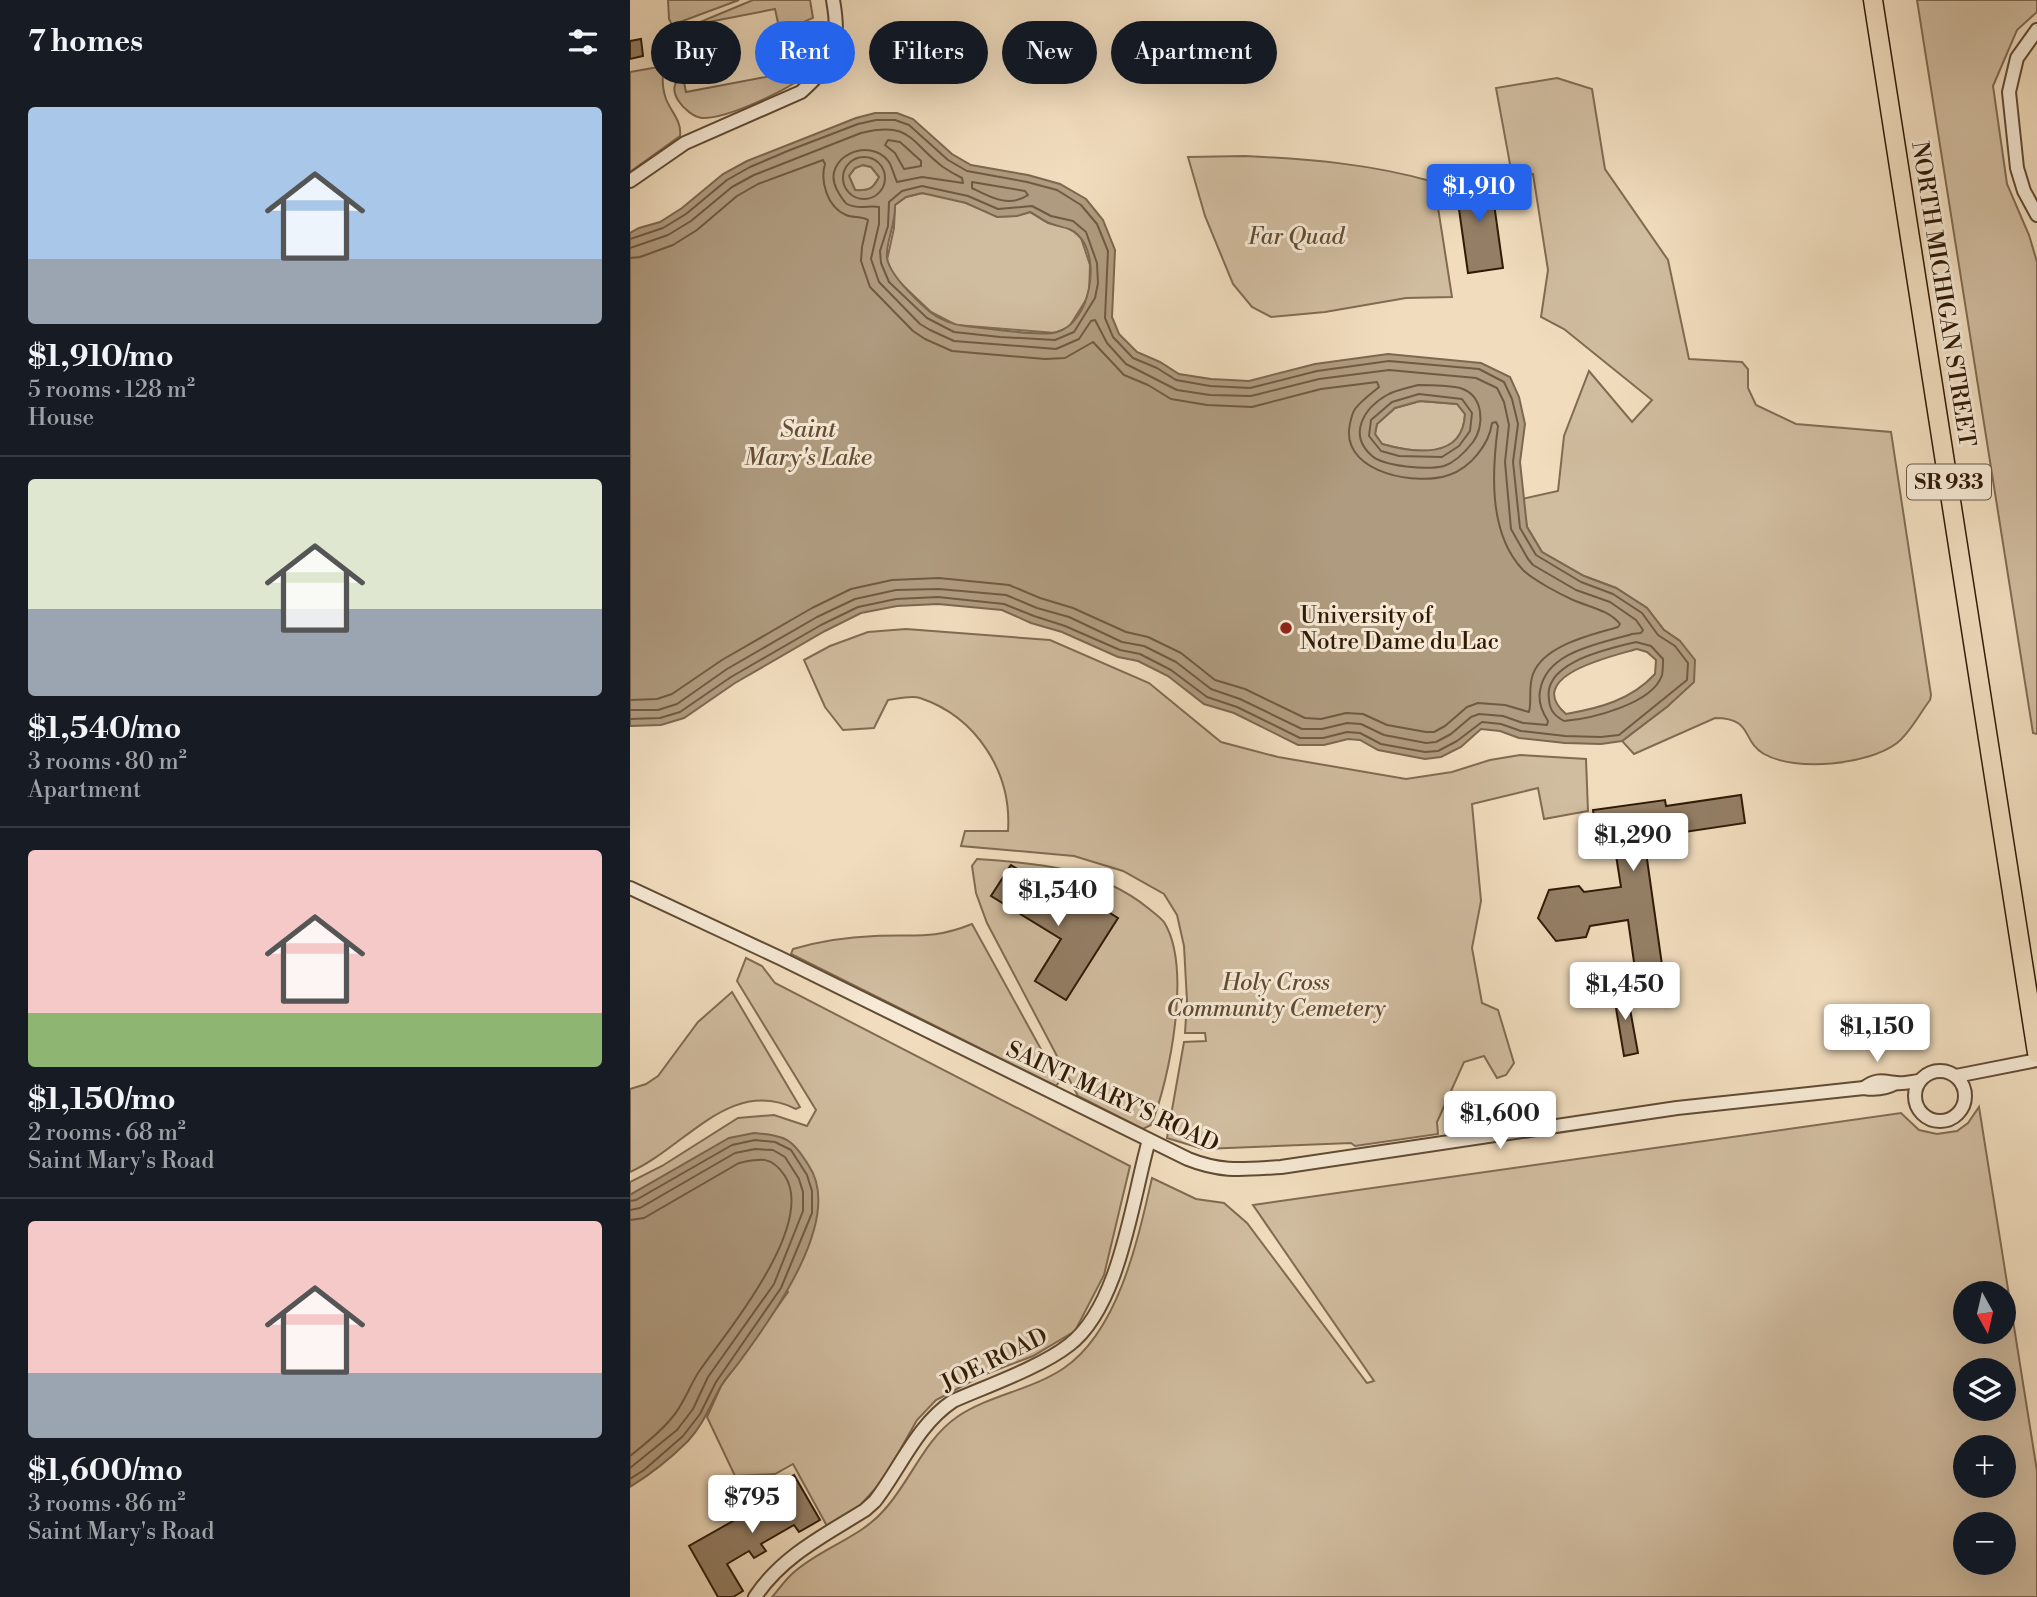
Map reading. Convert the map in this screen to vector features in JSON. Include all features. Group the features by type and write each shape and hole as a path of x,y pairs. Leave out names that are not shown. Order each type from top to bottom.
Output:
{"main road":[{"name":"NORTH MICHIGAN STREET","path":"1873,0 2037,1053"}],"street":[{"path":"630,181 685,143 801,92 812,83 826,69 836,40 832,0"},
{"path":"2037,30 2017,58 2009,92 2017,168 2024,191 2037,215"},
{"name":"SAINT MARY'S ROAD","path":"630,888 780,958 1149,1140 1209,1167 1225,1170 1281,1167 1677,1108 1864,1088 1874,1081 1919,1081 1940,1070 1956,1076 2037,1060"},
{"path":"1919,1081 1914,1098 1920,1113 1935,1121 1943,1121 1951,1119 1963,1107 1965,1090 1956,1076"},
{"name":"JOE ROAD","path":"754,1597 769,1577 792,1555 875,1501 924,1427 943,1408 1054,1356 1081,1335 1112,1279 1124,1245 1149,1140"}],"green space":[{"path":"668,0 739,0 683,21 669,19"},
{"path":"753,0 810,0 813,18 806,21 778,21 775,9 703,21"},
{"path":"1917,0 2037,0 2037,12 2017,30 1993,86 2007,184 2029,235 2037,262 2037,734 2033,733"},
{"path":"651,68 651,84 663,84 668,104 678,121 680,136 630,172 630,72"},
{"path":"1557,78 1592,89 1605,169 1668,260 1689,359 1742,362 1748,369 1748,388 1756,405 1796,424 1891,432 1931,695 1906,734 1884,751 1832,764 1778,760 1757,749 1746,731 1736,722 1715,718 1634,754 1622,741 1668,706 1680,641 1664,630 1647,608 1616,588 1584,576 1542,552 1527,527 1522,499 1558,491 1564,436 1589,371 1632,422 1652,400 1564,329 1541,317 1548,270 1533,174 1512,175 1496,88"},
{"path":"755,79 755,84 792,84 754,104 725,114 702,118 683,107 674,87 676,84 684,84 686,92 741,84 741,82"},
{"name":"Far Quad","path":"1245,156 1340,163 1434,182 1452,297 1406,298 1325,312 1271,317 1252,307 1233,284 1205,216 1188,157"},
{"path":"862,165 871,167 879,177 870,188 855,190 849,176 855,168"},
{"path":"922,193 955,199 996,215 1011,216 1030,212 1048,223 1069,227 1081,238 1090,265 1089,295 1069,327 1055,333 956,325 931,312 894,277 887,260 894,228 895,205 906,197"},
{"path":"1420,401 1457,404 1465,414 1456,440 1446,447 1422,451 1382,444 1375,434 1377,424 1395,408"},
{"name":"Holy Cross Community Cemetery","path":"906,629 1050,640 1149,683 1221,742 1278,757 1406,779 1452,772 1490,760 1520,755 1586,759 1588,811 1544,819 1538,788 1472,804 1481,901 1472,948 1482,1003 1498,1010 1514,1063 1506,1075 1497,1078 1484,1056 1464,1062 1437,1122 1438,1134 1355,1146 1351,1143 1203,1149 1167,1138 1184,1042 1206,1041 1205,1033 1185,1033 1187,1001 1184,946 1177,915 1164,894 1123,871 1074,856 961,846 965,831 1008,831 1008,809 997,768 987,750 974,733 940,707 916,697 888,700 874,728 843,730 825,707 804,660 830,646 868,632"},
{"path":"977,859 1045,866 1088,876 1129,895 1164,922 1172,942 1177,994 1171,1052 1151,1125 1143,1129 1078,1096 987,923 976,893 972,866","holes":["1010,866 1081,909 1088,899 1117,918 1066,1000 1035,981 1061,939 992,896"]},
{"path":"972,924 1059,1082 1056,1086 791,954 793,949 834,940 934,934"},
{"path":"746,958 762,966 775,983 1130,1166 1104,1275 1075,1331 1033,1356 983,1375 936,1400 917,1420 883,1480 857,1509 827,1526 793,1464 775,1474 735,1476 707,1417 721,1386 788,1292 702,1155 630,1195 630,1182 662,1166 738,1118 774,1115 807,1126 816,1110 737,981"},
{"path":"732,992 800,1107 796,1109 772,1101 750,1102 729,1108 630,1172 630,1089 646,1084 658,1076 698,1022"},
{"path":"1979,1107 2007,1281 1953,1281 1953,1344 2016,1344 2016,1339 2037,1471 2037,1597 772,1597 804,1564 875,1519 894,1498 945,1426 969,1409 1052,1376 1083,1351 1099,1331 1123,1282 1133,1255 1152,1178 1196,1199 1224,1203 1247,1223 1367,1383 1374,1381 1253,1205 1901,1113 1919,1130 1937,1134 1957,1131 1968,1123"}],"water":[{"name":"Saint Mary's Lake","path":"875,113 897,113 913,119 952,154 971,165 1028,175 1060,184 1086,199 1103,220 1115,250 1112,317 1119,334 1137,352 1179,374 1249,381 1315,364 1388,354 1481,363 1510,377 1519,397 1525,424 1520,462 1527,527 1542,552 1584,576 1616,588 1647,608 1664,630 1680,641 1695,660 1694,682 1622,741 1601,744 1565,743 1519,738 1500,731 1481,729 1461,747 1441,757 1425,759 1378,750 1360,740 1298,745 1234,713 1204,704 1168,676 1138,661 1118,657 1062,632 1031,623 1002,610 938,604 897,606 861,613 735,683 684,718 661,725 630,726 630,233 660,222 682,208 723,174 747,161","holes":["863,165 871,167 879,177 870,188 855,190 849,176 855,168","922,193 966,203 997,217 1030,212 1049,223 1075,232 1085,245 1091,273 1089,289 1078,316 1057,332 1039,333 961,325 934,315 904,287 887,258 895,205 906,197","1420,401 1457,404 1465,414 1462,429 1456,439 1446,446 1435,450 1408,450 1382,444 1375,434 1377,424 1395,408","1637,649 1647,652 1656,660 1655,674 1636,690 1614,702 1566,714 1555,701 1555,689 1563,679 1592,663"]},
{"path":"754,1133 774,1135 787,1140 798,1149 809,1166 817,1188 817,1213 811,1239 785,1294 723,1383 694,1435 668,1460 630,1487 630,1195 729,1138"}],"building":[{"path":"641,39 643,56 630,59 630,41"},
{"path":"1490,175 1503,268 1468,273 1455,181"},
{"path":"1741,795 1745,823 1644,838 1663,972 1636,976 1628,920 1590,926 1586,937 1556,941 1538,918 1549,890 1579,886 1584,892 1621,887 1615,849 1604,850 1602,830 1596,831 1593,810 1665,800 1666,806"},
{"path":"1011,865 1081,909 1087,899 1118,918 1066,1000 1035,981 1061,939 991,896"},
{"path":"1626,987 1638,1053 1624,1056 1613,990"},
{"path":"794,1475 820,1520 799,1532 794,1525 761,1544 766,1551 754,1558 749,1551 727,1564 743,1591 733,1597 718,1597 689,1546 777,1496 772,1487"}],"place":[{"name":"University of Notre Dame du Lac","path":"1286,628"}]}
